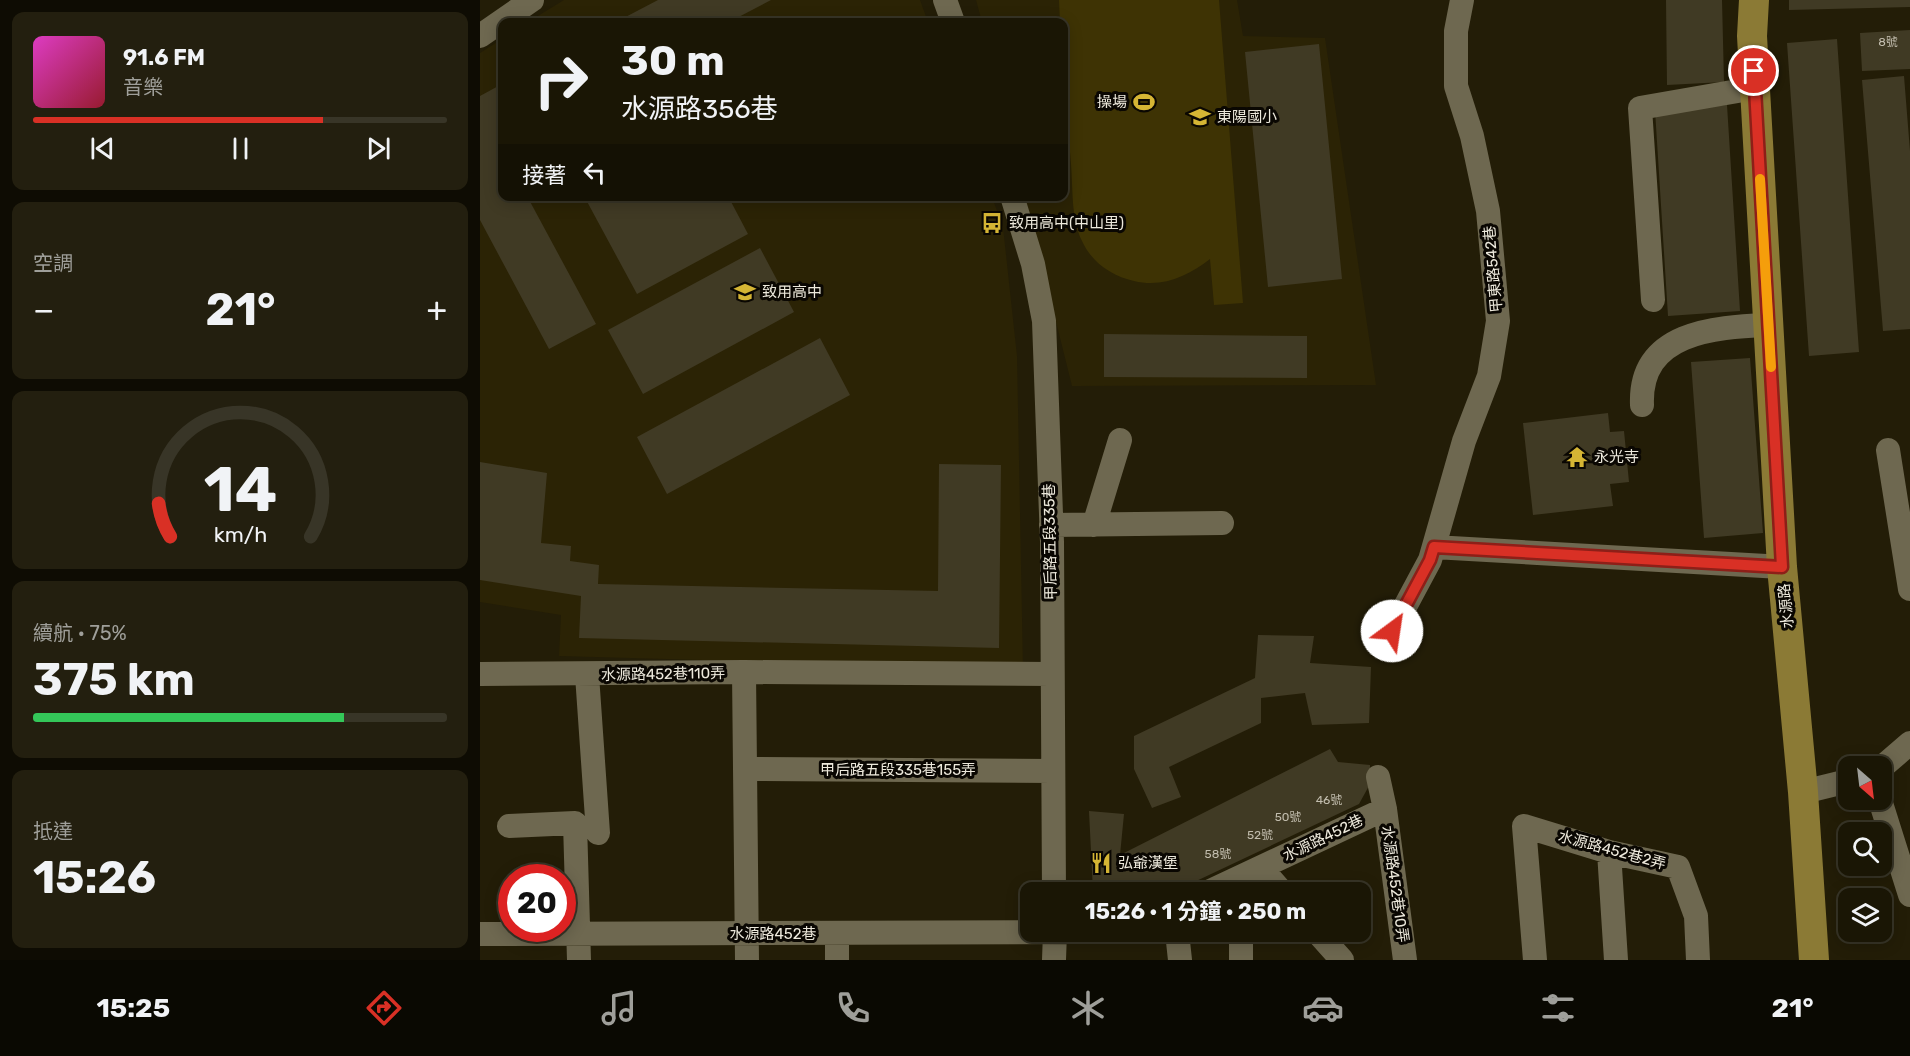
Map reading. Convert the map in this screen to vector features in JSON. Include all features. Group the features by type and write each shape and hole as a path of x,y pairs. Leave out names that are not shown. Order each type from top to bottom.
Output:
{"main road":[{"name":"水源路","path":"1754,0 1752,36 1782,567 1803,792 1814,960"}],"street":[{"path":"506,18 532,0"},
{"path":"945,0 951,18"},
{"name":"甲東路542巷","path":"1392,631 1430,560 1464,441 1489,376 1498,321 1488,211 1472,136 1456,86 1456,31 1462,0"},
{"path":"480,36 498,24"},
{"path":"1653,300 1640,108 1755,88"},
{"name":"甲后路五段335巷","path":"1014,201 1033,264 1044,321 1051,525 1054,882"},
{"path":"1642,405 1641,385 1646,372 1657,356 1674,344 1697,331 1722,326 1768,325"},
{"path":"1094,525 1120,440"},
{"path":"1888,450 1910,589"},
{"path":"1051,525 1222,523"},
{"path":"1434,547 1782,567"},
{"path":"744,672 1051,674"},
{"name":"水源路452巷110弄","path":"598,833 587,675 744,672 747,960"},
{"path":"480,674 587,675"},
{"path":"1892,759 1910,743"},
{"name":"甲后路五段335巷155弄","path":"745,769 1052,771"},
{"name":"水源路452巷10弄","path":"1378,777 1385,809 1405,960"},
{"path":"1803,792 1838,783"},
{"name":"水源路452巷","path":"1248,879 1385,809"},
{"path":"1883,810 1910,895"},
{"path":"509,826 575,824 579,960"},
{"name":"水源路452巷2弄","path":"1535,960 1524,826 1609,852 1678,867 1696,916 1698,960"},
{"path":"1609,852 1616,960"},
{"name":"水源路452巷","path":"480,934 1020,932"},
{"path":"837,934 837,960"},
{"path":"1054,960 1057,942"},
{"path":"1178,942 1180,960"},
{"path":"1241,942 1241,960"},
{"path":"1323,944 1342,960"}],"shaded area":[{"path":"564,0 920,0 927,18 535,18"},
{"name":"東陽國小","path":"976,0 1237,0 1243,36 1325,38 1376,385 1072,386 1026,201 1068,201 1068,18 981,18"},
{"path":"1059,0 1219,0 1243,303 1214,305 1210,259 1193,271 1175,279 1145,283 1126,279 1111,272 1097,262 1086,249 1078,232 1073,204 1068,125 1068,18 1060,18"},
{"name":"致用高中","path":"498,42 498,201 993,201 1003,227 1017,356 1023,669 559,656 561,615 480,602 480,53"}],"building":[{"path":"658,0 771,0 737,18 624,18"},
{"path":"1666,0 1722,0 1724,82 1667,85"},
{"path":"1789,0 1910,0 1910,7 1789,10"},
{"path":"1910,30 1910,69 1862,71 1860,33"},
{"path":"1837,39 1859,352 1809,356 1787,43"},
{"path":"1319,44 1342,279 1268,287 1245,52"},
{"path":"1904,76 1910,151 1910,329 1883,331 1862,80"},
{"path":"498,86 498,201 530,201 596,324 549,349 480,220 480,96"},
{"path":"1727,105 1740,311 1668,316 1655,110"},
{"path":"587,201 731,201 748,234 637,294"},
{"path":"760,248 794,312 643,394 608,330"},
{"path":"1104,334 1307,336 1307,378 1104,377"},
{"path":"820,338 850,395 667,494 637,437"},
{"path":"1750,358 1763,533 1704,538 1691,362"},
{"name":"永光寺","path":"1608,413 1610,432 1624,431 1629,482 1610,484 1613,506 1533,515 1523,423"},
{"path":"480,462 547,473 541,543 571,546 570,561 599,565 598,584 938,591 939,464 1001,465 999,648 579,638 581,596 480,580"},
{"path":"1258,635 1314,636 1310,663 1371,667 1369,723 1312,725 1305,693 1261,698 1261,723 1169,767 1181,797 1152,808 1134,769 1134,736 1255,678"},
{"path":"1330,749 1338,762 1370,765 1370,784 1359,804 1194,882 1093,882 1089,811 1124,814 1120,855"}],"slow traffic":[{"path":"1760,179 1771,367"}],"place":[{"name":"操場","path":"1144,102"},
{"name":"東陽國小","path":"1200,117"},
{"name":"致用高中(中山里)","path":"992,223"},
{"name":"致用高中","path":"745,292"},
{"name":"永光寺","path":"1577,457"},
{"name":"弘爺漢堡","path":"1101,863"}],"route":[{"path":"1392,631 1408,605 1434,547 1782,567 1754,71"}]}
